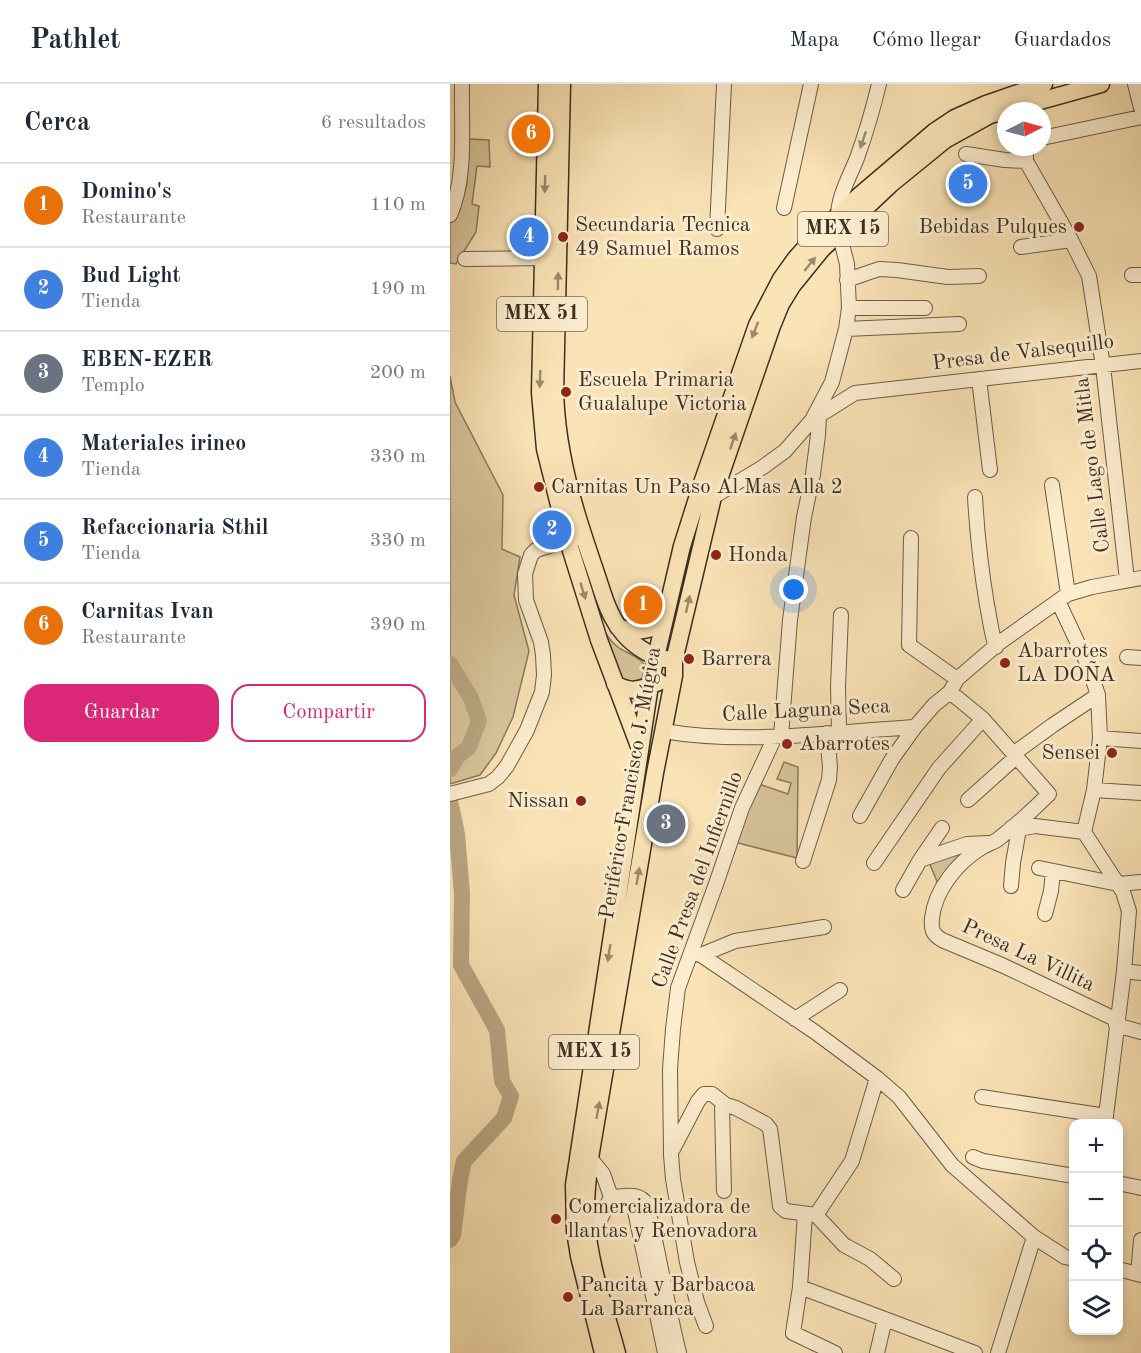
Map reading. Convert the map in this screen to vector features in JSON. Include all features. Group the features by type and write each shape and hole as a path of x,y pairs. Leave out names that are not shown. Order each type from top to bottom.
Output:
{"main road":[{"name":"MEX 51","path":"547,84 540,393 545,449 553,484 618,627 633,643 674,669"},
{"name":"MEX 51","path":"562,84 555,394 558,429 576,538 599,640 640,750 655,773"},
{"name":"Periférico Francisco J. Múgica","path":"838,224 860,195 934,132 986,104 1044,84"},
{"name":"Periférico Francisco J. Múgica","path":"617,1353 588,1239 586,1215 590,1158 655,773 707,491 757,325 781,279 813,239 838,224 945,140 990,115 1101,84"},
{"name":"Periférico Francisco J. Múgica","path":"601,1349 579,1256 575,1231 574,1185 650,685 682,546 707,491"},
{"path":"618,627 634,631 650,629 663,619 668,606"},
{"path":"615,684 624,690 637,690 650,685 674,669"}],"street":[{"path":"450,215 457,198 461,177 462,84"},
{"path":"717,229 724,84"},
{"path":"784,208 811,84"},
{"path":"838,224 838,210 871,117 879,84"},
{"path":"1135,84 1141,108"},
{"path":"1051,136 1141,117"},
{"path":"966,154 1005,160 1019,156"},
{"name":"Calle Lago de Mitla","path":"1027,156 1089,276 1134,579"},
{"name":"Calle Presa del Infiernillo","path":"706,1326 687,1262 672,1179 670,1069 673,1029 678,988 696,954 716,884 742,808 773,741 779,736 790,620 804,517 819,435 816,418 832,382 849,308 847,264 838,224"},
{"path":"1021,247 1071,240"},
{"path":"465,259 544,258"},
{"path":"847,280 879,270 897,270 948,277 979,276"},
{"path":"849,308 925,308"},
{"path":"846,328 959,324"},
{"name":"Presa de Valsequillo","path":"816,418 855,393 1141,361"},
{"path":"979,380 990,470"},
{"path":"707,491 763,467 785,451 816,418"},
{"path":"1052,485 1063,598 1098,695 1101,738 1094,790 1084,832 1118,884 1127,901 1129,911 1135,919 1124,971 1106,1119"},
{"path":"975,497 985,595 996,647"},
{"path":"450,794 489,784 498,777 507,766 527,729 542,692 544,675 541,642 526,600 527,566 531,555 536,550 576,538"},
{"path":"911,538 909,645 957,679"},
{"path":"860,816 888,766 915,727 934,705 950,692 957,679 1063,598 1092,587 1134,579"},
{"path":"803,861 829,780 842,615"},
{"path":"1127,657 1141,658"},
{"path":"950,692 983,719 1015,755"},
{"path":"968,800 1015,755 1053,724 1098,695"},
{"path":"874,863 939,768 983,719"},
{"name":"Calle Laguna Seca","path":"663,731 718,738 747,738 915,727"},
{"path":"1101,738 1141,741"},
{"name":"Presa La Villita","path":"1015,755 1049,794 1015,829 968,858 940,889 933,911 932,933 942,940 1004,966 1117,1023"},
{"path":"1094,790 1141,794"},
{"path":"1035,826 1038,805"},
{"path":"1011,886 1015,829 1035,826 1084,832"},
{"path":"903,890 942,828"},
{"path":"920,860 967,844 993,842"},
{"path":"1045,914 1051,891 1046,870 1118,884 1141,882"},
{"path":"696,954 735,941 824,927"},
{"path":"696,954 795,1018 877,1078 899,1097 952,1165 1034,1237 1069,1258"},
{"path":"1124,971 1141,973"},
{"path":"795,1018 840,990"},
{"path":"1117,1023 1141,1032"},
{"path":"835,1353 793,1333 800,1287 811,1215 852,1161 877,1078"},
{"path":"671,1153 704,1094 712,1094 726,1105 766,1124 770,1129 780,1206 786,1211 811,1215 844,1245 870,1258 894,1279"},
{"path":"982,1097 1101,1119"},
{"path":"724,1191 722,1108 726,1105"},
{"path":"973,1157 983,1161 1069,1175"},
{"path":"588,1239 612,1197 603,1174 590,1158"},
{"path":"1123,1185 1141,1188"},
{"path":"612,1197 638,1196 644,1199 647,1205 650,1247 664,1317 666,1353"},
{"path":"998,1353 1034,1237"},
{"path":"1123,1270 1140,1274 1141,1240"},
{"path":"800,1287 975,1353"},
{"path":"664,1317 679,1353"},
{"path":"877,1353 885,1319"}],"shaded area":[{"path":"468,139 489,140 490,167 477,166 472,204 479,206 476,232 456,264 450,263 450,223 459,212 467,183"},
{"path":"450,376 455,402 503,495 502,549 520,557 514,595 529,651 513,717 496,753 480,775 450,784"},
{"path":"594,607 603,629 613,643 639,659 645,666 645,679 637,716 632,714"},
{"path":"784,762 798,767 797,858 734,842 759,784 788,794 791,783 777,779"},
{"path":"972,846 939,886 928,860"}],"waterway":[{"path":"450,664 471,698 479,721 469,747 458,756 450,769"},
{"path":"450,801 457,834 462,894 461,965 497,1030 502,1081 511,1096 504,1118 464,1161 453,1235 450,1240"}],"place":[{"name":"Carnitas Ivan","path":"531,134"},
{"name":"Refaccionaria Sthil","path":"968,184"},
{"name":"Bebidas Pulques","path":"1079,227"},
{"name":"Materiales irineo","path":"529,237"},
{"name":"Secundaria Tecnica 49 Samuel Ramos","path":"563,237"},
{"name":"Escuela Primaria Gualalupe Victoria","path":"566,392"},
{"name":"Carnitas Un Paso Al Mas Alla 2","path":"539,487"},
{"name":"Bud Light","path":"552,530"},
{"name":"Honda","path":"716,555"},
{"name":"Domino's","path":"643,605"},
{"name":"Barrera","path":"689,659"},
{"name":"Abarrotes LA DOÑA","path":"1005,663"},
{"name":"Abarrotes","path":"787,744"},
{"name":"Sensei","path":"1112,753"},
{"name":"Nissan","path":"581,801"},
{"name":"EBEN-EZER","path":"666,824"},
{"name":"Comercializadora de llantas y Renovadora","path":"556,1219"},
{"name":"Pancita y Barbacoa La Barranca","path":"568,1297"}]}
